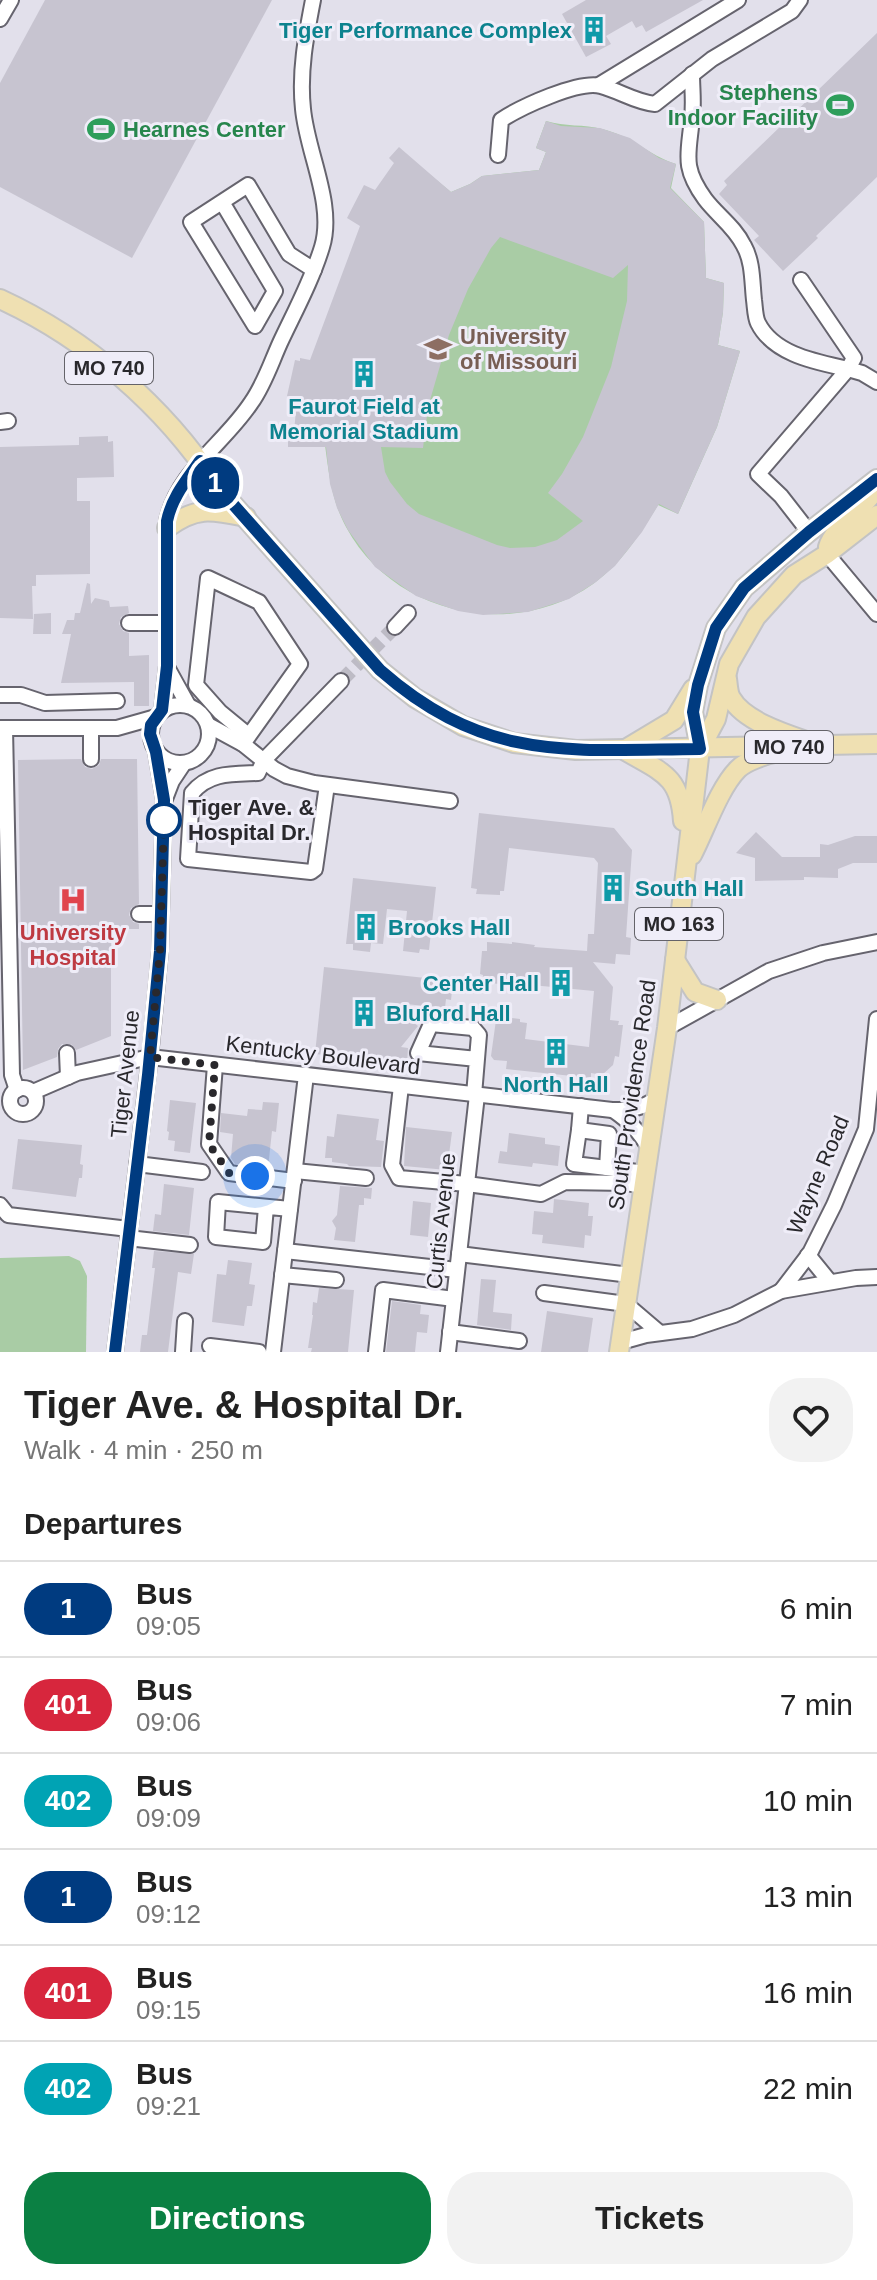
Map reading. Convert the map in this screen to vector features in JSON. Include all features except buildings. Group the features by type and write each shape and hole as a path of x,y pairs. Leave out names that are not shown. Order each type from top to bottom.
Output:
{"main road":[{"name":"MO 740","path":"0,299 70,339 117,374 156,410 200,461 216,485 380,670 415,698 463,726 514,743 576,750 877,744"},
{"name":"South Providence Road","path":"620,1347 667,1028 700,749 693,712 703,670 716,628 744,588 877,479"},
{"path":"827,554 833,535 870,500 877,488"},
{"path":"167,528 181,518 201,511 246,517"},
{"name":"South Providence Road","path":"700,749 716,719 729,664 756,617 794,575 877,515"},
{"path":"687,864 682,801 676,786 667,776 624,750 674,720 703,670"},
{"path":"726,675 730,698 748,716 782,733 819,746"},
{"path":"687,864 722,794 739,768 771,754 819,746"},
{"path":"675,960 695,992 717,1000"}],"street":[{"path":"0,19 11,0"},
{"path":"154,748 151,725 159,714 167,666 167,528 170,505 200,461 242,415 259,390 314,270 322,245 324,207 303,109 303,50 313,0"},
{"path":"599,85 640,103 655,104 712,59 792,11 800,0"},
{"path":"498,155 501,120 522,107 559,92 599,85 733,1"},
{"path":"692,74 693,116 687,143 688,162 706,200 730,225 745,247 757,321 768,338 781,347 811,361 862,373 877,382"},
{"path":"222,202 275,291 255,326 191,222 248,185 289,254 314,270"},
{"path":"801,280 854,358 758,474 781,496 809,532"},
{"path":"827,554 875,608"},
{"path":"117,728 140,736 164,758 173,762 194,760 218,746 243,740 300,664 259,602 208,578 196,685 243,740 264,760 287,776 327,785 450,801"},
{"path":"395,627 408,613"},
{"path":"129,623 166,623"},
{"path":"167,666 188,705 203,716 208,725 207,745 202,754"},
{"path":"327,785 315,869 311,872 188,859 192,793 214,777 258,773 264,760 341,681"},
{"path":"0,695 21,695 45,703 117,701"},
{"path":"17,1090 6,1044 5,961 10,922 4,897 3,728 117,728 179,704 188,705"},
{"path":"208,725 243,740"},
{"path":"91,728 91,759"},
{"name":"Tiger Avenue","path":"115,1352 160,951 164,800 154,748"},
{"name":"Tiger Avenue","path":"164,800 184,763"},
{"path":"139,914 161,914"},
{"path":"667,1028 769,971 848,946 877,942"},
{"name":"Wayne Road","path":"781,1291 808,1255 871,1128 877,1019"},
{"path":"67,1053 68,1077"},
{"name":"Kentucky Boulevard","path":"33,1092 68,1077 150,1057 612,1110 633,1110 656,1099"},
{"name":"Curtis Avenue","path":"448,1352 476,1095 477,1059"},
{"path":"215,1065 209,1144 229,1173 366,1178"},
{"path":"273,1352 306,1075"},
{"path":"401,1086 392,1165 399,1178 541,1194 565,1182 626,1183 644,1180"},
{"path":"24,1088 33,1092 35,1107 29,1112 21,1113 10,1102 17,1090 24,1088"},
{"path":"581,1106 574,1164 607,1168 644,1180"},
{"path":"612,1110 639,1131 649,1148"},
{"path":"579,1130 609,1134 607,1168"},
{"path":"137,1164 202,1172"},
{"path":"0,1205 8,1215 190,1245"},
{"path":"266,1207 290,1209"},
{"path":"285,1251 457,1270"},
{"path":"459,1254 630,1275"},
{"path":"808,1255 830,1282"},
{"path":"282,1275 336,1280"},
{"path":"620,1347 660,1333 692,1329 734,1315 781,1291 877,1277"},
{"path":"376,1352 383,1290 454,1299"},
{"path":"544,1293 626,1304 660,1333"},
{"path":"183,1352 185,1321"},
{"path":"450,1332 519,1341"},
{"path":"210,1346 259,1352"}],"green space":[{"name":"Faurot Field at Memorial Stadium","path":"546,121 613,132 676,164 671,188 704,222 706,278 724,283 718,345 740,351 717,427 678,514 658,505 613,567 593,584 561,602 527,612 492,614 457,610 424,599 393,581 367,557 346,527 337,507 325,445 429,174 451,192 482,176 539,170 546,152 536,148"},
{"path":"69,1256 80,1261 87,1276 86,1352 0,1352 0,1258"}],"tunnel":[{"path":"341,681 395,627"}],"bus line":[{"name":"1","path":"115,1352 160,951 164,800 150,734 151,725 162,710 167,666 167,521 177,492 200,461 216,485 380,670 397,685 463,726 514,743 576,750 700,749 693,712 716,628 744,588 877,479"}],"place":[{"name":"Tiger Performance Complex","path":"594,30"},
{"name":"Stephens Indoor Facility","path":"840,105"},
{"name":"Hearnes Center","path":"101,129"},
{"name":"University of Missouri","path":"438,349"},
{"name":"Faurot Field at Memorial Stadium","path":"364,374"},
{"name":"Tiger Ave. & Hospital Dr.","path":"164,820"},
{"name":"South Hall","path":"613,888"},
{"name":"University Hospital","path":"73,900"},
{"name":"Brooks Hall","path":"366,927"},
{"name":"Center Hall","path":"561,983"},
{"name":"Bluford Hall","path":"364,1013"},
{"name":"North Hall","path":"556,1052"}],"route":[{"path":"164,820 160,951 150,1057 215,1065 209,1144 229,1173 255,1176"}]}
